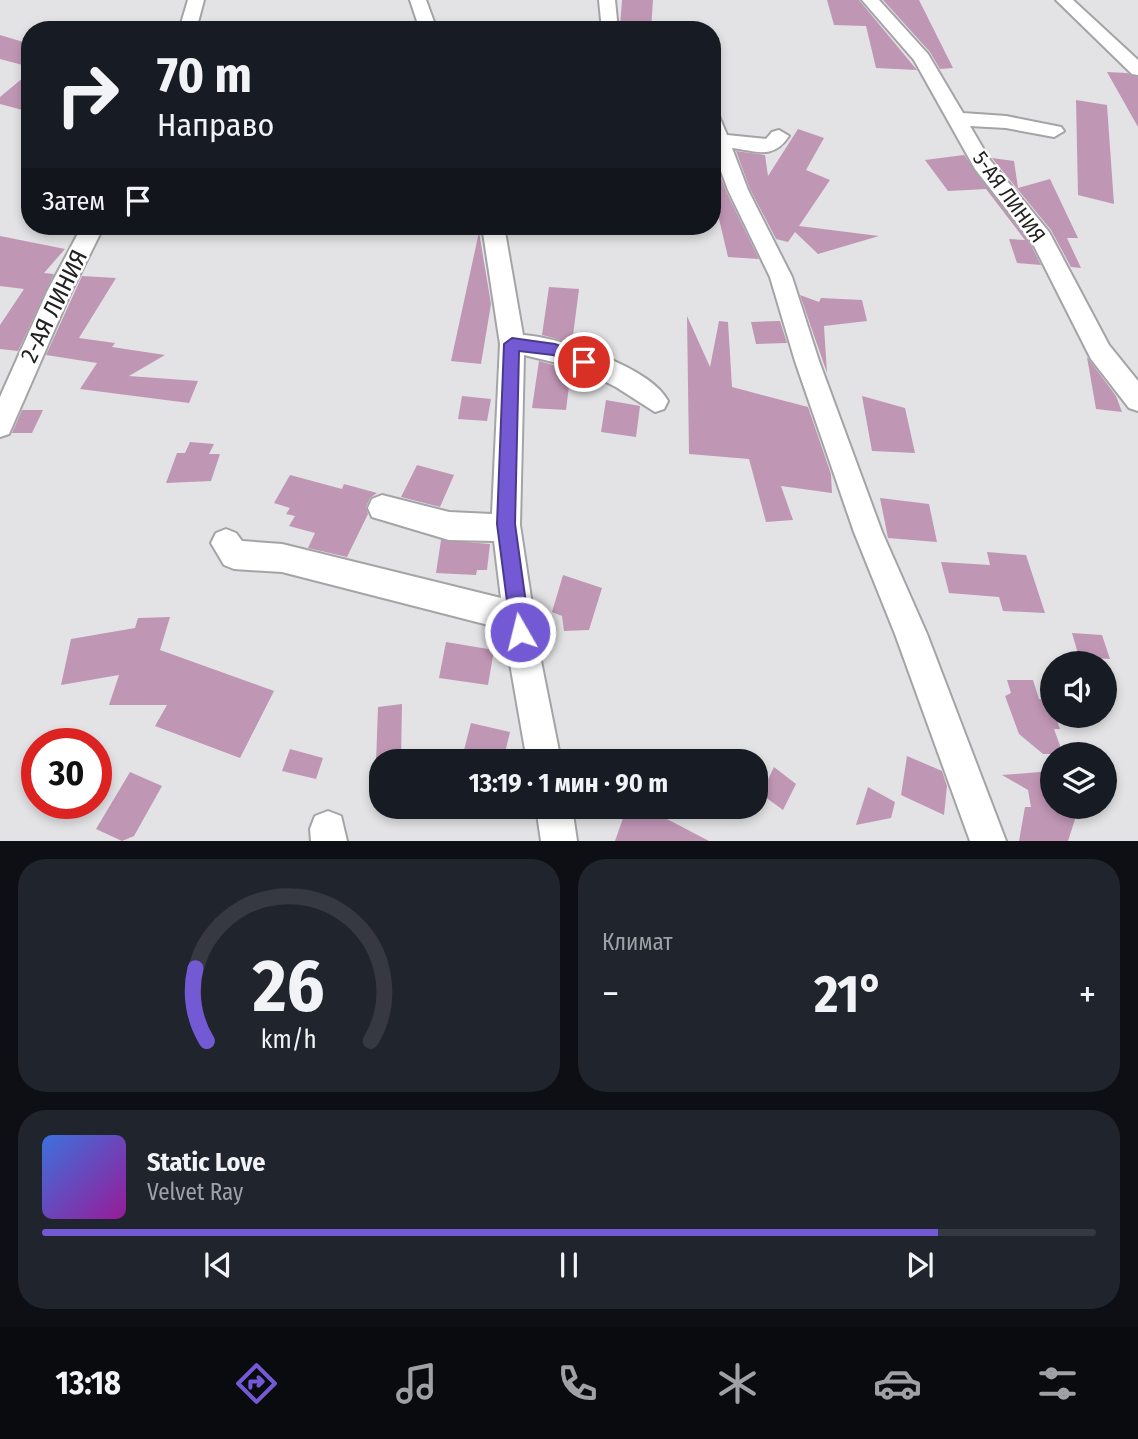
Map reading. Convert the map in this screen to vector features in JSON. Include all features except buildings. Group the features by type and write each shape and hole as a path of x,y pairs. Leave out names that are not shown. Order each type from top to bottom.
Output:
{"street":[{"path":"190,21 196,0"},
{"path":"418,0 426,21"},
{"path":"607,0 609,21"},
{"name":"5-АЯ ЛИНИЯ","path":"870,0 922,58 982,164 1041,238 1100,352 1138,400"},
{"path":"1063,0 1080,19 1111,43 1138,70"},
{"path":"1111,43 1138,47"},
{"path":"957,119 1006,122 1054,131"},
{"path":"721,131 771,146 779,136"},
{"path":"721,144 738,190 781,276 807,360 868,532 911,634 988,841"},
{"name":"2-АЯ ЛИНИЯ","path":"0,426 59,292 88,235"},
{"path":"494,235 512,344 506,528 517,613 542,749"},
{"path":"512,344 555,350 619,377 655,401"},
{"path":"382,508 449,526 506,528"},
{"path":"226,543 234,555 282,558 498,614 517,613"},
{"path":"556,819 559,841"}],"route":[{"path":"520,632 506,524 505,483 510,439 512,344 555,350 584,362"}]}
